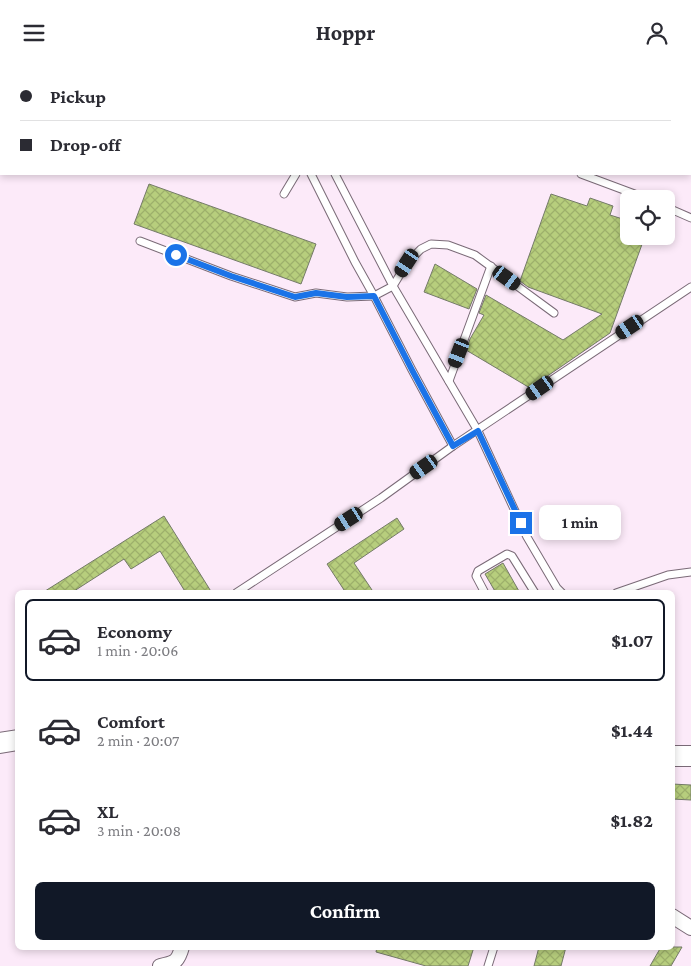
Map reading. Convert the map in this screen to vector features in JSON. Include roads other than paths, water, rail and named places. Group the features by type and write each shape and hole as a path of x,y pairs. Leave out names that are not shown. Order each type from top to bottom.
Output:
{"street":[{"path":"0,743 15,740"},
{"path":"675,918 691,928"},
{"path":"160,966 174,963 179,959 181,950"}],"lane":[{"path":"284,194 295,175"},
{"path":"312,175 355,262 453,446"},
{"path":"336,175 393,286 478,431 527,537 558,590"},
{"path":"584,175 624,190"},
{"path":"675,211 691,218"},
{"path":"140,241 231,276 295,297 316,293 347,297 374,296 393,286 413,255 421,249 431,244 448,245 474,255 554,313"},
{"path":"449,381 491,266"},
{"path":"241,590 691,287"},
{"path":"483,590 476,576 478,571 507,554 512,556 533,590"},
{"path":"625,590 668,575 691,572"},
{"path":"488,966 493,950"}]}
